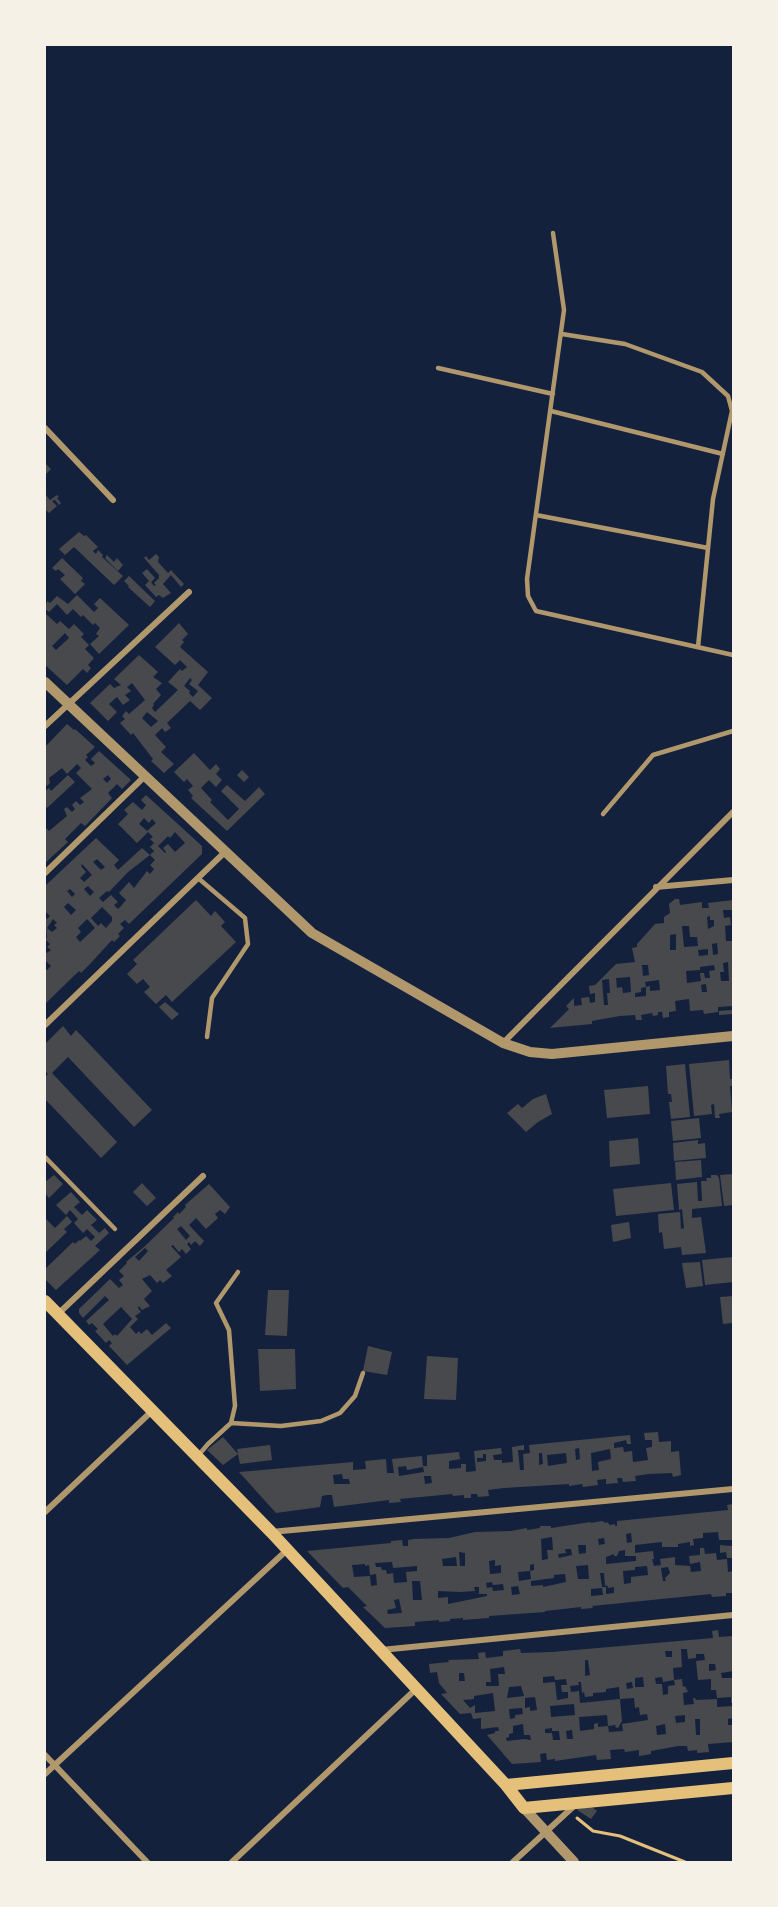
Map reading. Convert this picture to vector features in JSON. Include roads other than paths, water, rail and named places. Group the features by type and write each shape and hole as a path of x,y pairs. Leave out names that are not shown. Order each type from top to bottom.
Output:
{"main road":[{"path":"45,1301 271,1532 506,1785 524,1808 733,1788"},
{"path":"506,1785 733,1763"}],"street":[{"path":"45,428 113,500"},
{"path":"45,726 189,592"},
{"path":"45,682 312,933 503,1043 530,1052 552,1054 733,1036"},
{"path":"45,873 145,776"},
{"path":"503,1043 733,812"},
{"path":"45,1025 226,851"},
{"path":"656,887 733,880"},
{"path":"58,1314 203,1176"},
{"path":"45,1512 153,1411"},
{"path":"271,1532 733,1490"},
{"path":"45,1774 287,1550"},
{"path":"381,1650 733,1615"},
{"path":"232,1862 417,1688"},
{"path":"45,1755 147,1862"},
{"path":"513,1862 579,1802"},
{"path":"524,1808 574,1862"}],"lane":[{"path":"553,233 564,310 527,579 528,596 536,611 733,655"},
{"path":"562,334 625,344 702,372 728,396 732,411 713,499 698,647"},
{"path":"438,368 553,394"},
{"path":"551,411 723,454"},
{"path":"536,515 708,548"},
{"path":"603,813 653,754 733,731"},
{"path":"198,878 245,918 248,944 212,998 207,1037"},
{"path":"45,1157 115,1229"},
{"path":"198,1457 207,1444 231,1423 235,1406 229,1330 216,1303 238,1272"},
{"path":"231,1423 281,1426 321,1422 340,1413 355,1396 363,1373"}]}
